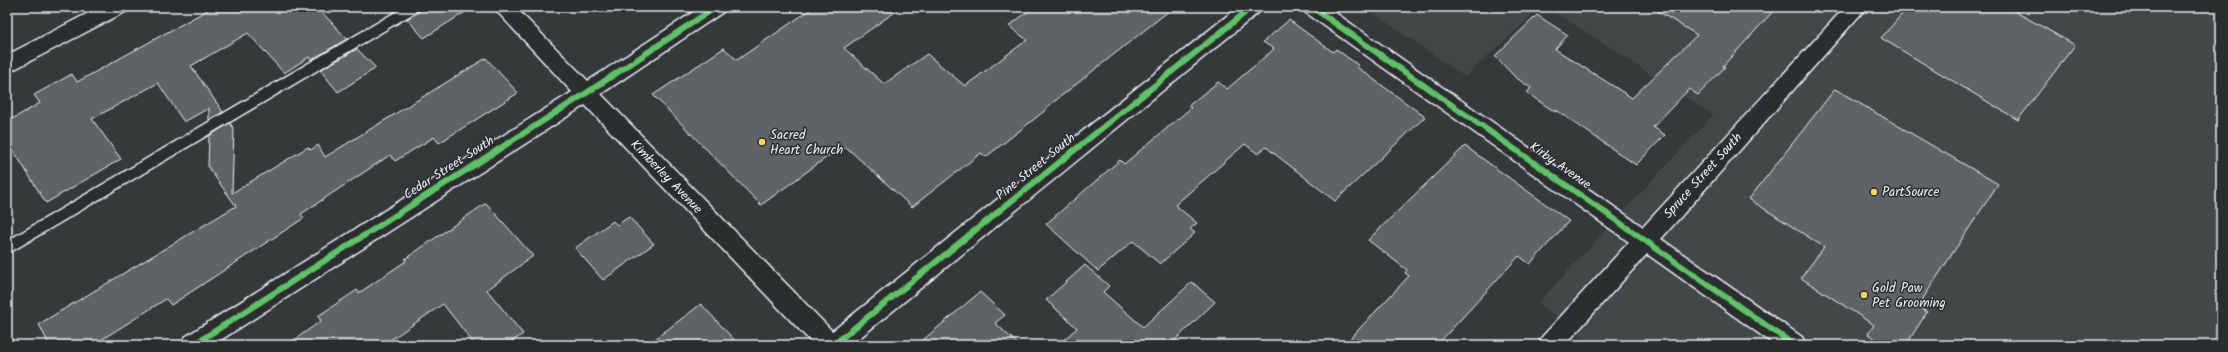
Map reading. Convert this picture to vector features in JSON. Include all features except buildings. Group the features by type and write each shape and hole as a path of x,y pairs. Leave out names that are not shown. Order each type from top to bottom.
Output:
{"street":[{"path":"7,65 118,7"},
{"name":"Kimberley Avenue","path":"503,7 585,94 830,345"},
{"name":"Cedar Street South","path":"193,345 585,94 716,7"},
{"name":"Pine Street South","path":"833,345 1252,7"},
{"name":"Kirby Avenue","path":"1312,7 1645,239 1794,345"},
{"name":"Spruce Street South","path":"1550,345 1857,7"}],"lane":[{"path":"7,248 414,7"}],"shaded area":[{"path":"1365,7 1541,7 1465,77"},
{"path":"1547,7 2221,7 2221,345 1594,345 1538,303 1713,115"}],"cycle path":[{"path":"193,345 585,94 716,7"},
{"path":"833,345 1252,7"},
{"path":"1312,7 1794,345"}],"place":[{"name":"Sacred Heart Church","path":"762,142"},
{"name":"PartSource","path":"1874,192"},
{"name":"Gold Paw Pet Grooming","path":"1864,295"}]}
